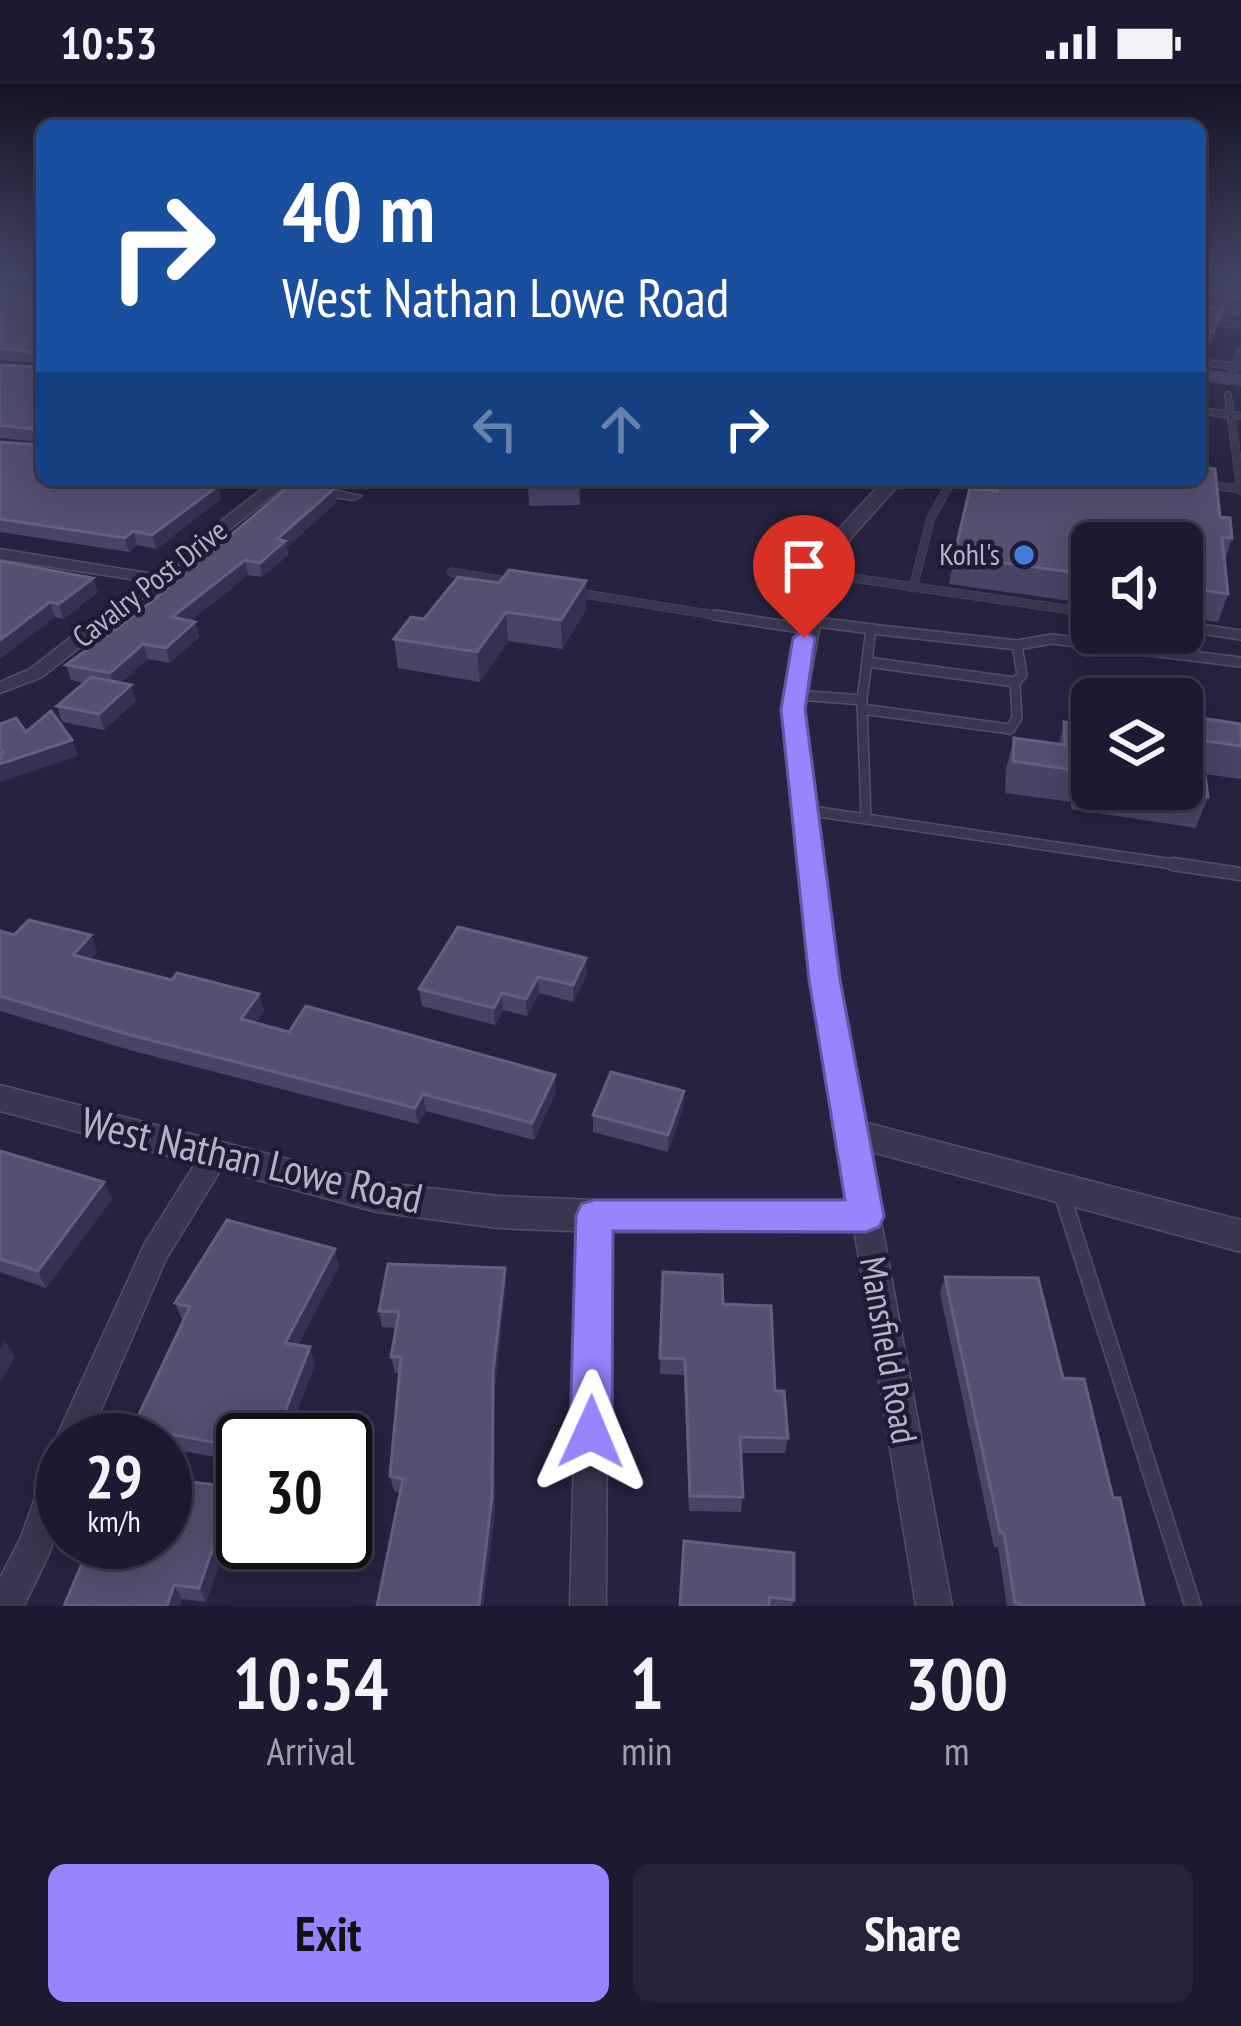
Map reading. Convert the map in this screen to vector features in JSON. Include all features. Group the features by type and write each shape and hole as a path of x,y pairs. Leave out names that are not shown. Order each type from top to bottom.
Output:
{"street":[{"name":"Cavalry Post Drive","path":"7,686 36,673 276,486"},
{"path":"302,486 354,496"},
{"name":"Mansfield Road","path":"889,486 844,535 819,573 795,695 803,809 825,980 934,1606"},
{"path":"0,554 158,579"},
{"name":"West Nathan Lowe Road","path":"0,1098 376,1197 498,1212 594,1216 866,1216"},
{"path":"852,1133 1241,1236"},
{"path":"83,1413 155,1252 215,1156"},
{"path":"588,1606 594,1216"},
{"path":"5,1606 36,1544"}],"lane":[{"path":"1206,485 1241,489 1235,385 1241,350"},
{"path":"1206,366 1235,385 1241,416"},
{"path":"1206,407 1235,385"},
{"path":"913,588 931,518 949,486"},
{"path":"451,572 522,584"},
{"path":"819,573 1071,611"},
{"path":"569,591 807,625 1017,645 1052,639 1241,662"},
{"path":"866,817 862,705 871,628"},
{"path":"1203,629 1241,635"},
{"path":"795,695 1010,729 1017,718 1015,682 1022,675 1017,645"},
{"path":"867,662 1015,682"},
{"path":"803,809 1241,874"},
{"path":"1060,1188 1193,1606"}],"building":[{"path":"36,345 36,352 0,348"},
{"path":"0,365 36,367 36,430 0,425"},
{"path":"0,442 36,445 36,486 218,486 152,535 133,531 125,538 0,519"},
{"path":"1206,468 1215,469 1220,517 1230,518 1232,538 1222,537 1228,594 1203,590 1203,522 1071,522 1071,572 954,556 970,488 1206,486"},
{"path":"289,486 335,488 277,539 285,541 260,563 245,560 172,617 195,622 166,648 143,644 110,673 66,665 139,612"},
{"path":"0,561 93,578 59,604 50,602 0,640"},
{"path":"509,570 586,581 561,620 506,612 477,652 394,639 411,617 424,619 458,577 499,583"},
{"path":"91,677 131,685 99,714 57,706"},
{"path":"51,711 72,740 0,764 0,724 16,718 26,732"},
{"path":"1203,718 1241,724 1241,746 1203,740"},
{"path":"1064,722 1071,723 1071,770 1013,761 1014,738 1065,745"},
{"path":"29,920 91,935 73,955 172,980 177,973 259,994 241,1019 289,1032 306,1006 555,1075 532,1123 423,1094 415,1108 127,1034 0,996 0,931 14,935"},
{"path":"458,927 586,958 573,985 538,977 526,999 502,993 494,1008 419,989"},
{"path":"611,1072 684,1091 668,1135 593,1115"},
{"path":"0,1151 104,1182 38,1271 0,1259"},
{"path":"227,1220 335,1249 285,1343 310,1347 284,1413 216,1413 216,1443 192,1438 192,1413 140,1413 190,1307 175,1303"},
{"path":"388,1264 505,1268 493,1372 492,1497 479,1606 377,1606 403,1479 390,1476 401,1357 391,1357 399,1312 379,1311"},
{"path":"663,1272 722,1275 723,1304 771,1306 775,1391 784,1391 788,1438 740,1437 743,1497 690,1496 685,1359 660,1358"},
{"path":"945,1277 1038,1278 1063,1378 1084,1379 1113,1498 1120,1498 1144,1606 1015,1603 1004,1533 1000,1532"},
{"path":"192,1482 216,1485 216,1539 199,1588 174,1585 167,1606 64,1606 80,1569 192,1569"},
{"path":"684,1541 794,1553 794,1600 769,1597 769,1606 680,1606"}],"place":[{"name":"Kohl's","path":"1024,555"}],"route":[{"path":"591,1432 594,1216 866,1216 825,980 803,809 793,709 804,638"}]}
